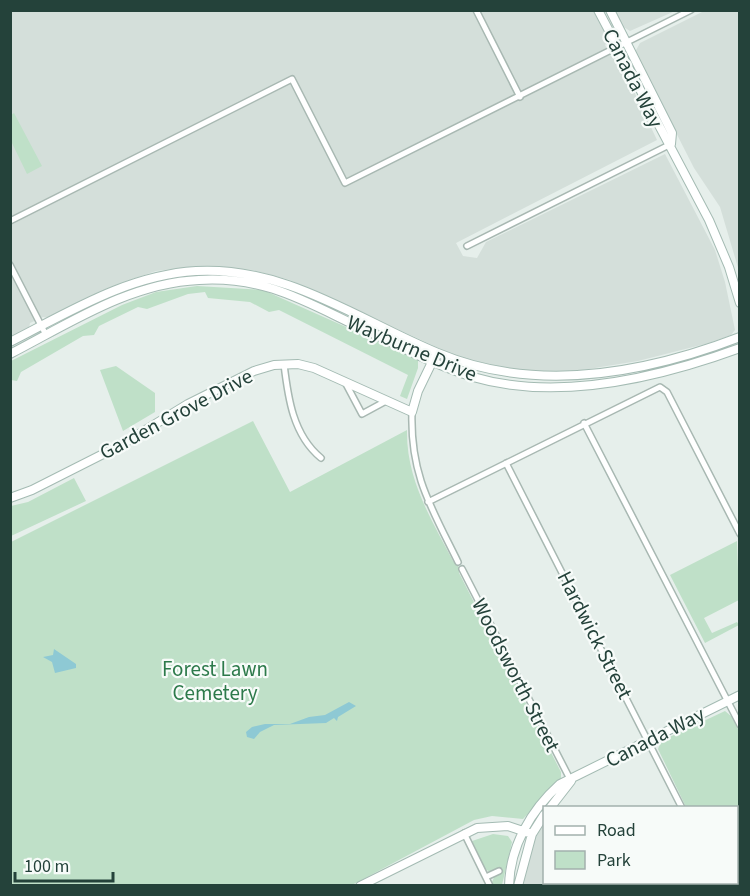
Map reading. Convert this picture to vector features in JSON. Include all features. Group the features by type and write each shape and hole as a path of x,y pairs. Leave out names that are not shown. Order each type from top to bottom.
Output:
{"street":[{"path":"476,10 520,97"},
{"name":"Canada Way","path":"598,10 663,137 671,144 720,243 740,303"},
{"name":"Canada Way","path":"610,10 672,133 671,144"},
{"path":"10,221 292,79 345,183 691,10"},
{"path":"467,246 671,144"},
{"path":"10,265 46,335"},
{"name":"Wayburne Drive","path":"10,342 123,287 165,275 195,271 235,272 286,288 438,353 499,372 546,377 640,365 740,337"},
{"name":"Wayburne Drive","path":"10,354 124,296 178,282 230,280 286,288 432,361 494,381 545,387 584,385 680,367 740,348"},
{"path":"438,353 432,361 412,412 414,459 428,502 458,562"},
{"path":"284,364 296,424 310,449 321,458"},
{"name":"Garden Grove Drive","path":"10,498 32,490 114,449 188,404 247,374 284,364 306,365 412,412"},
{"path":"545,387 546,377"},
{"path":"345,382 362,414 386,401"},
{"path":"428,502 657,387 663,388 740,534"},
{"path":"584,423 740,725"},
{"name":"Hardwick Street","path":"506,463 682,806"},
{"name":"Woodsworth Street","path":"462,569 571,781"},
{"name":"Canada Way","path":"509,885 513,857 523,831 546,797 560,784 571,781 740,694"},
{"name":"Canada Way","path":"551,806 571,781"},
{"path":"518,885 532,834 543,817"},
{"path":"360,885 464,832 486,825 508,826 532,834"},
{"path":"464,832 490,885"},
{"path":"486,877 499,871"}],"shaded area":[{"path":"11,10 594,11 609,40 605,45 611,56 618,58 657,140 456,243 463,256 477,258 486,242 665,154 715,250 725,282 735,330 731,335 709,343 638,361 570,372 512,370 456,356 290,280 252,270 199,266 156,271 121,283 50,318 43,317 30,323 29,328 11,338"},
{"path":"616,11 675,11 630,31 622,26"},
{"path":"704,11 739,11 739,271 720,207 694,168 635,52 640,43"},
{"path":"543,823 543,884 619,885 522,886 532,844"}],"green space":[{"path":"14,113 42,166 27,174 11,141 11,115"},
{"path":"197,286 263,290 418,359 418,368 407,399 400,396 408,375 279,310 269,312 250,302 208,298 205,292 188,294 147,309 138,307 99,326 94,335 83,336 21,372 17,381 11,380 11,361 122,305 156,292"},
{"path":"116,366 155,393 155,412 123,431 100,370"},
{"name":"Forest Lawn Cemetery","path":"253,421 290,492 407,430 411,465 421,498 453,561 459,567 459,573 561,772 561,778 523,819 492,816 474,820 352,885 11,886 11,542"},
{"path":"74,478 86,501 11,536 11,506 28,502"},
{"path":"737,541 739,600 704,618 712,633 737,622 739,625 705,643 670,575"},
{"path":"725,711 731,716 739,731 739,885 724,884 738,884 738,806 686,806 658,749 661,741"},
{"path":"493,834 508,836 512,842 502,885 493,885 495,875 502,872 500,869 490,872 485,869 472,841"}],"water":[{"path":"54,649 76,664 76,668 55,673 52,662 43,657 53,655"},
{"path":"349,702 356,706 338,717 337,721 334,718 326,723 274,725 260,732 254,739 247,737 246,732 252,727 265,724 290,724 309,717 325,715"}]}
